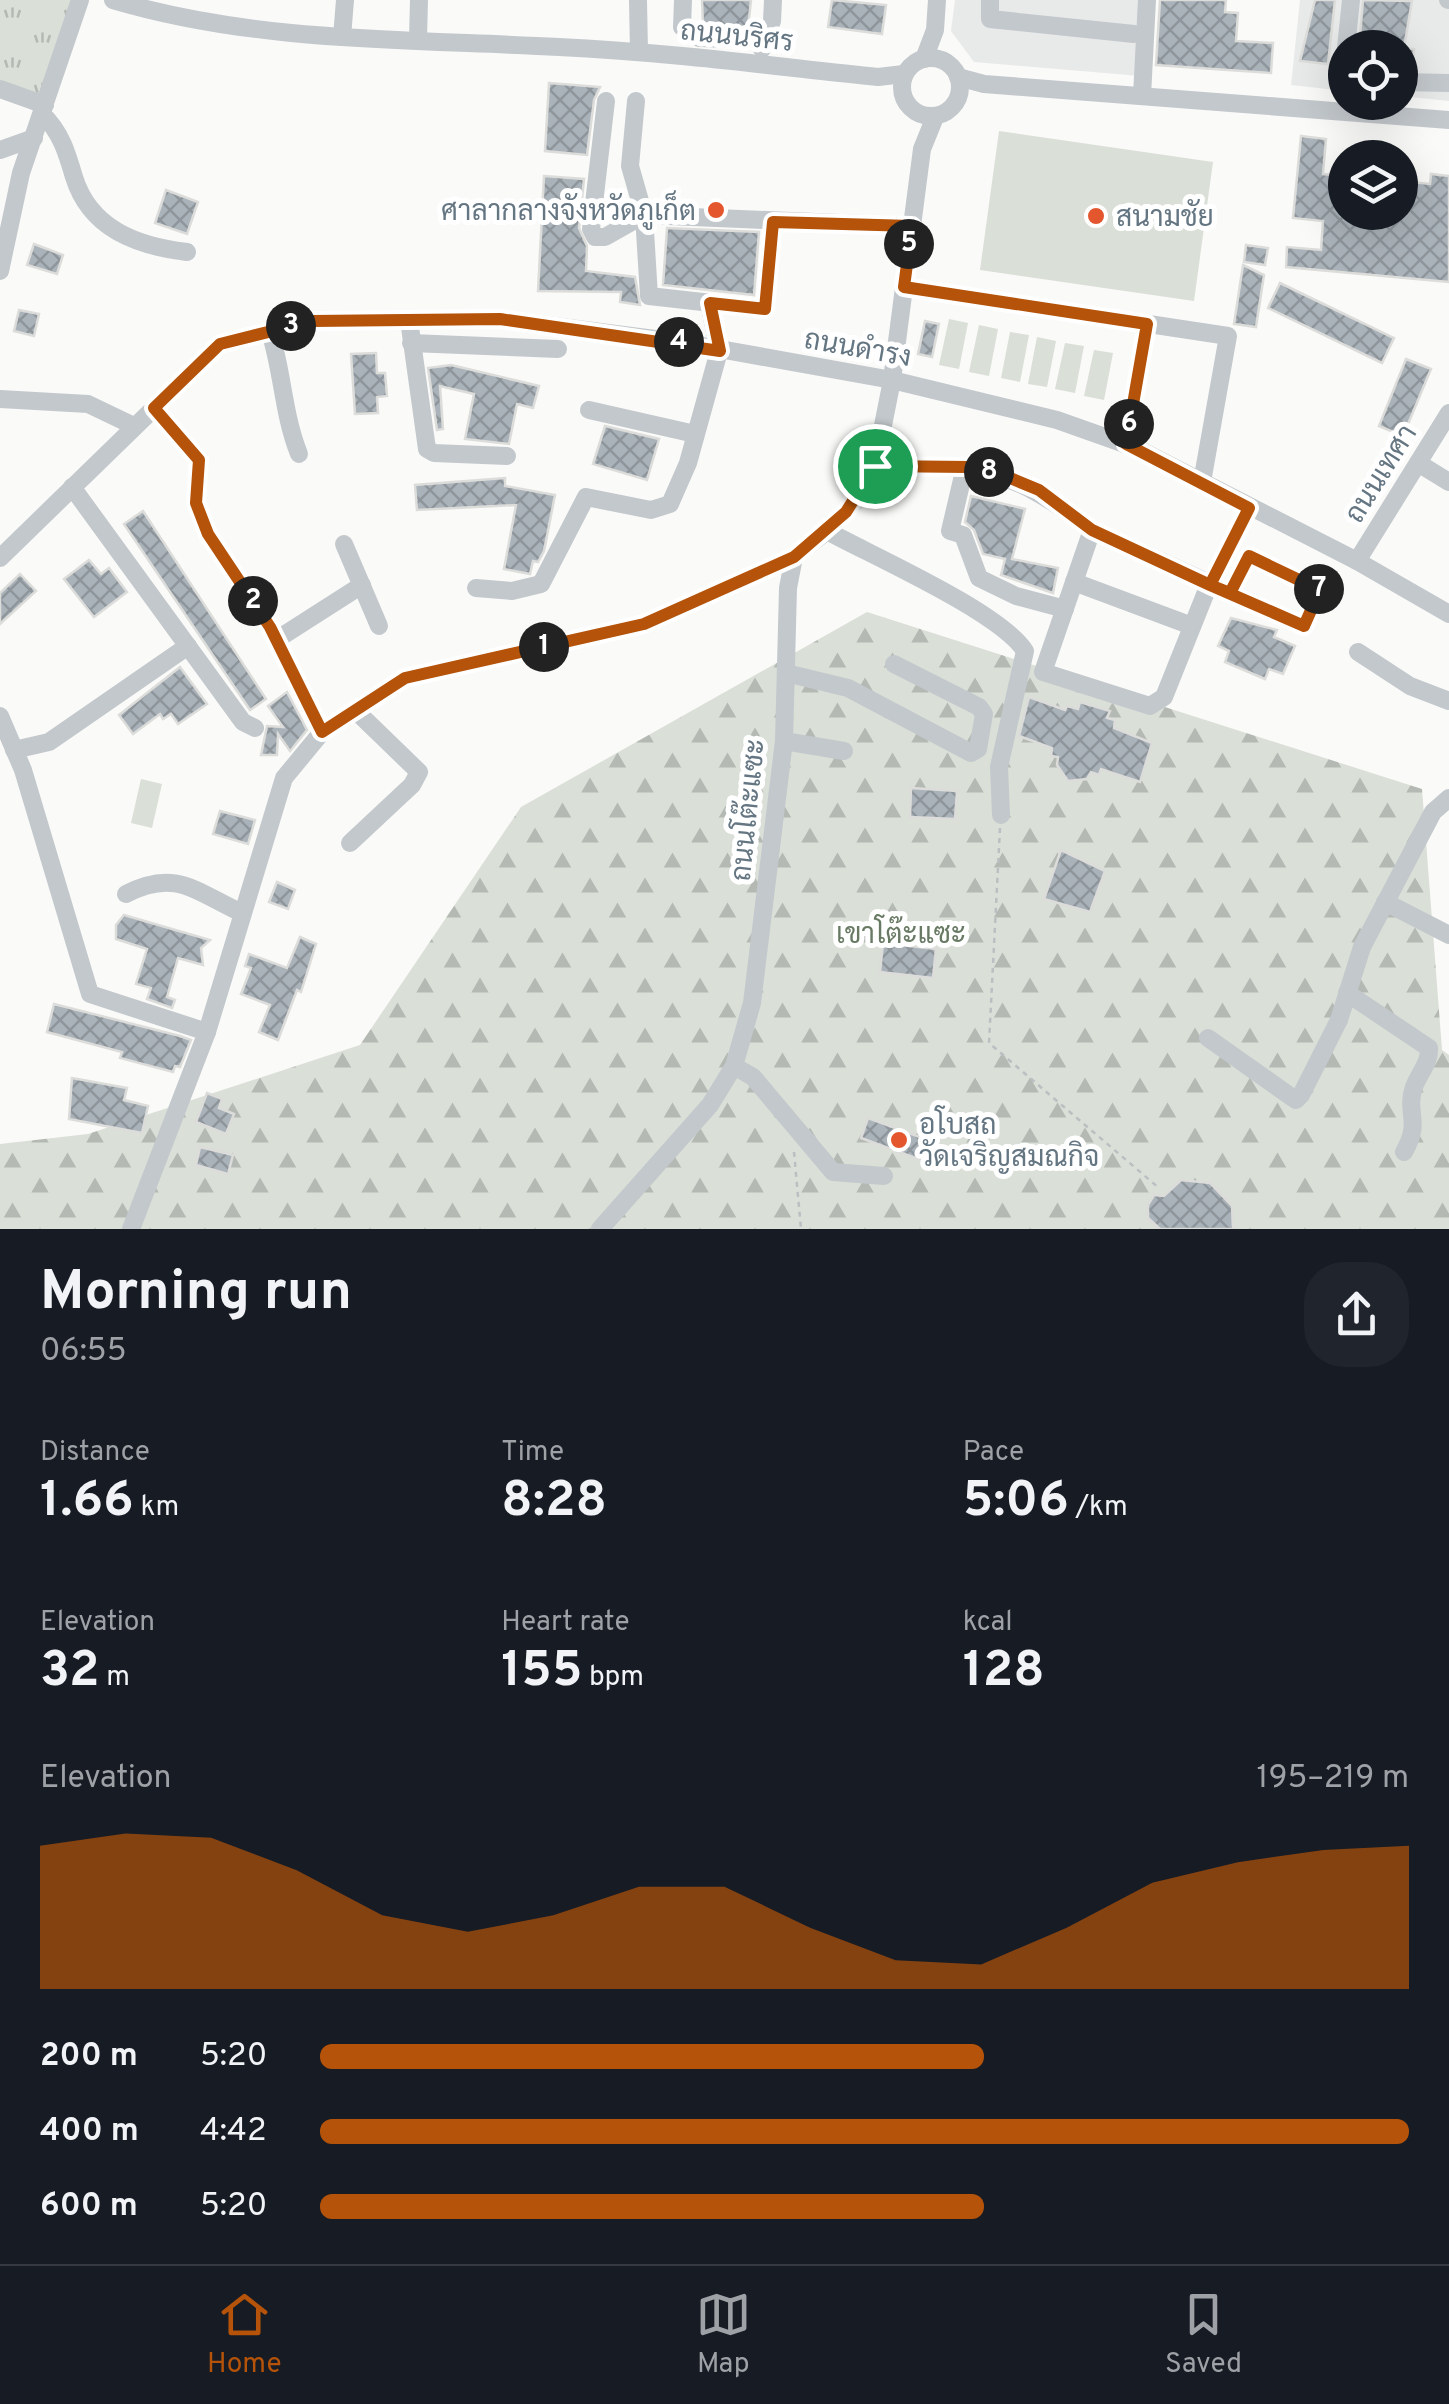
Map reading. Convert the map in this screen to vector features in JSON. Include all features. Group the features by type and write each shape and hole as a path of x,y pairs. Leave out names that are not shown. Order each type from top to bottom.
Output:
{"street":[{"path":"0,271 21,173 80,0"},
{"name":"ถนนนริศร","path":"114,0 163,15 292,34 639,52 903,82"},
{"path":"342,37 345,0"},
{"path":"418,0 418,40"},
{"path":"638,0 639,52"},
{"path":"683,0 682,27 698,38 763,40"},
{"path":"761,65 763,40 772,21 772,0"},
{"path":"131,1229 207,1032 284,778 322,732 405,678 644,624 794,557 828,532 861,496 875,466 892,380 926,115 903,82 932,59 938,0"},
{"path":"990,0 990,20 1134,34"},
{"path":"1136,0 1138,96"},
{"path":"1138,96 1147,0"},
{"path":"1347,30 1351,0"},
{"path":"698,38 698,58"},
{"path":"932,59 959,85 1449,120"},
{"path":"1418,83 1449,84"},
{"path":"926,115 951,109 959,85"},
{"path":"0,88 44,110 62,141 82,196 109,229 138,243 186,252"},
{"path":"606,101 591,228 595,237 605,237 644,215 912,226"},
{"path":"636,101 630,166 644,215 649,296 765,309 773,222"},
{"path":"0,150 34,138"},
{"path":"904,287 1228,336 1202,482"},
{"path":"476,588 512,591 540,584 586,498 663,510 682,476 720,351 710,303"},
{"name":"ถนนดำรง","path":"0,558 220,344 312,321 500,319 892,380 1057,420 1126,444 1357,561 1449,614"},
{"path":"409,320 426,448 434,453 507,456"},
{"path":"1126,444 1147,324"},
{"path":"270,332 280,364 284,409 299,454"},
{"path":"412,342 558,348"},
{"path":"0,399 88,404 134,426"},
{"path":"154,408 199,460 196,503 208,534 276,640 322,732"},
{"path":"590,410 695,434"},
{"name":"ถนนเทศา","path":"1357,561 1449,413"},
{"path":"1418,463 1449,482"},
{"path":"875,466 964,467 1003,475 1039,490 1092,530 1210,585 1304,626 1320,590 1249,556 1230,593"},
{"path":"964,467 950,530 963,535 979,578 1016,596 1064,609"},
{"path":"72,487 243,722 255,728"},
{"path":"1092,530 1043,672 1150,706 1164,696 1210,585 1249,508"},
{"path":"828,532 1016,637 1024,651 998,767 1001,814"},
{"path":"344,544 379,626"},
{"name":"ถนนโต๊ะแซะ","path":"600,1229 710,1104 734,1066 752,1003 784,741 788,588 794,557"},
{"path":"1074,582 1192,626"},
{"path":"276,640 362,584"},
{"path":"14,750 50,742 188,646"},
{"path":"1358,652 1410,686 1449,701"},
{"path":"786,673 848,688 946,744 971,753 978,750 984,714 979,707 894,664"},
{"path":"350,843 412,785 419,772 355,710"},
{"path":"0,716 90,994 207,1032"},
{"path":"784,741 844,751"},
{"path":"1208,1038 1296,1100 1339,1020 1362,947 1384,902 1432,812 1449,798"},
{"path":"126,894 150,882 173,882 242,913"},
{"path":"1384,902 1449,936"},
{"path":"1347,994 1429,1048 1430,1056 1414,1089 1417,1123 1404,1152"},
{"path":"734,1066 753,1078 833,1172 884,1176"}],"path":[{"path":"1001,814 989,1044 1159,1188"},
{"path":"793,1125 801,1229"}],"shaded area":[{"path":"955,0 1144,0 1140,76 974,62 951,31"},
{"path":"1300,0 1449,0 1449,101 1418,98 1418,30 1328,30 1328,89 1291,85"}],"green space":[{"path":"0,0 74,0 42,100 0,85"},
{"name":"สนามชัย","path":"999,131 1213,162 1194,301 980,270"},
{"path":"949,319 968,323 959,369 939,365"},
{"path":"979,325 998,329 989,376 969,372"},
{"path":"1010,332 1029,335 1020,382 1001,378"},
{"path":"1037,337 1056,341 1047,387 1028,384"},
{"path":"1065,343 1084,346 1075,393 1055,389"},
{"path":"1094,350 1113,353 1104,400 1084,396"},
{"name":"เขาโต๊ะแซะ","path":"867,612 1422,789 1442,1050 1449,1055 1449,1229 0,1229 0,1144 88,1134 360,1045 521,807"},
{"path":"141,779 162,784 152,828 131,823"}],"building":[{"path":"702,0 751,0 749,19 755,20 754,27 703,26"},
{"path":"832,0 886,5 882,34 828,27"},
{"path":"1160,0 1226,0 1225,12 1238,13 1236,41 1273,43 1271,73 1156,65"},
{"path":"1315,0 1335,0 1332,30 1328,30 1328,64 1300,61"},
{"path":"1363,0 1412,1 1407,30 1360,30"},
{"path":"549,83 600,87 594,100 587,155 545,151"},
{"path":"1301,136 1326,139 1323,174 1328,174 1328,230 1418,230 1418,183 1430,184 1431,174 1449,176 1449,282 1286,267 1287,247 1321,250 1323,221 1293,218"},
{"path":"544,176 584,179 579,228 587,246 586,271 635,277 640,305 620,302 621,292 538,291"},
{"path":"166,190 198,202 187,234 155,223"},
{"path":"667,228 759,232 754,295 663,285"},
{"path":"34,244 63,255 57,274 27,265"},
{"path":"1246,245 1268,248 1265,265 1244,262"},
{"path":"1243,265 1264,275 1256,327 1234,324"},
{"path":"1280,283 1394,338 1382,363 1268,308"},
{"path":"19,310 39,314 34,336 14,331"},
{"path":"925,321 939,324 932,357 918,354"},
{"path":"376,353 377,373 385,373 387,396 377,397 378,413 355,414 351,354"},
{"path":"1406,359 1431,369 1403,436 1379,426"},
{"path":"451,365 539,386 533,408 517,404 509,444 465,439 474,394 440,386 443,429 437,430 428,368"},
{"path":"605,426 659,439 647,480 593,464"},
{"path":"505,478 505,486 555,495 544,551 538,562 533,561 530,574 504,569 516,505 417,510 415,485"},
{"path":"971,496 1025,509 1012,559 1058,568 1053,593 1001,575 1005,559 983,554 974,530 965,522"},
{"path":"143,511 266,699 250,710 124,524"},
{"path":"89,560 101,574 109,568 127,592 94,617 64,579"},
{"path":"20,574 36,591 0,624 0,593"},
{"path":"1231,618 1277,630 1274,637 1295,646 1283,674 1269,669 1265,679 1225,662 1229,651 1218,646"},
{"path":"180,667 207,704 178,724 171,714 163,719 160,714 133,734 119,715"},
{"path":"287,692 307,730 290,751 278,734 277,755 261,755 267,726 283,727 268,706"},
{"path":"1029,697 1065,710 1067,706 1078,709 1080,702 1110,711 1107,718 1115,720 1114,728 1152,743 1140,782 1101,769 1099,775 1091,772 1087,779 1068,781 1057,765 1058,757 1051,756 1052,748 1019,736"},
{"path":"911,788 957,791 955,819 910,817"},
{"path":"220,811 255,820 248,844 213,834"},
{"path":"1061,850 1105,871 1090,912 1044,899"},
{"path":"277,882 295,890 288,909 269,902"},
{"path":"124,915 210,940 201,948 203,965 178,958 167,997 175,1000 172,1008 147,999 151,988 136,984 147,949 116,939 116,925"},
{"path":"300,937 316,944 301,992 297,990 278,1040 259,1032 270,1005 241,994 251,968 245,966 249,954 287,968"},
{"path":"883,943 936,949 933,978 880,972"},
{"path":"54,1004 191,1040 180,1067 175,1066 173,1072 120,1058 122,1052 47,1032"},
{"path":"72,1078 127,1088 124,1100 148,1106 142,1133 69,1119"},
{"path":"207,1093 222,1099 219,1108 234,1114 226,1134 196,1122"},
{"name":"อุโบสถ วัดเจริญสมณกิจ","path":"868,1118 936,1143 929,1163 861,1138"},
{"path":"200,1147 233,1155 228,1174 196,1165"},
{"path":"1181,1180 1210,1183 1232,1206 1233,1229 1160,1229 1148,1218 1148,1205 1154,1195 1164,1196"}],"place":[{"name":"ศาลากลางจังหวัดภูเก็ต","path":"716,210"},
{"name":"สนามชัย","path":"1096,216"},
{"name":"อุโบสถ วัดเจริญสมณกิจ","path":"899,1140"}],"route":[{"path":"875,466 861,496 828,532 794,557 644,624 405,678 322,732 270,627 208,534 196,503 199,460 154,408 220,344 312,321 500,319 686,343 720,351 710,303 765,309 773,222 912,226 904,287 1147,324 1126,444 1249,508 1210,585 1304,626 1320,590 1249,556 1230,593 1210,585 1092,530 1039,490 1003,475 968,467 875,466"}]}
